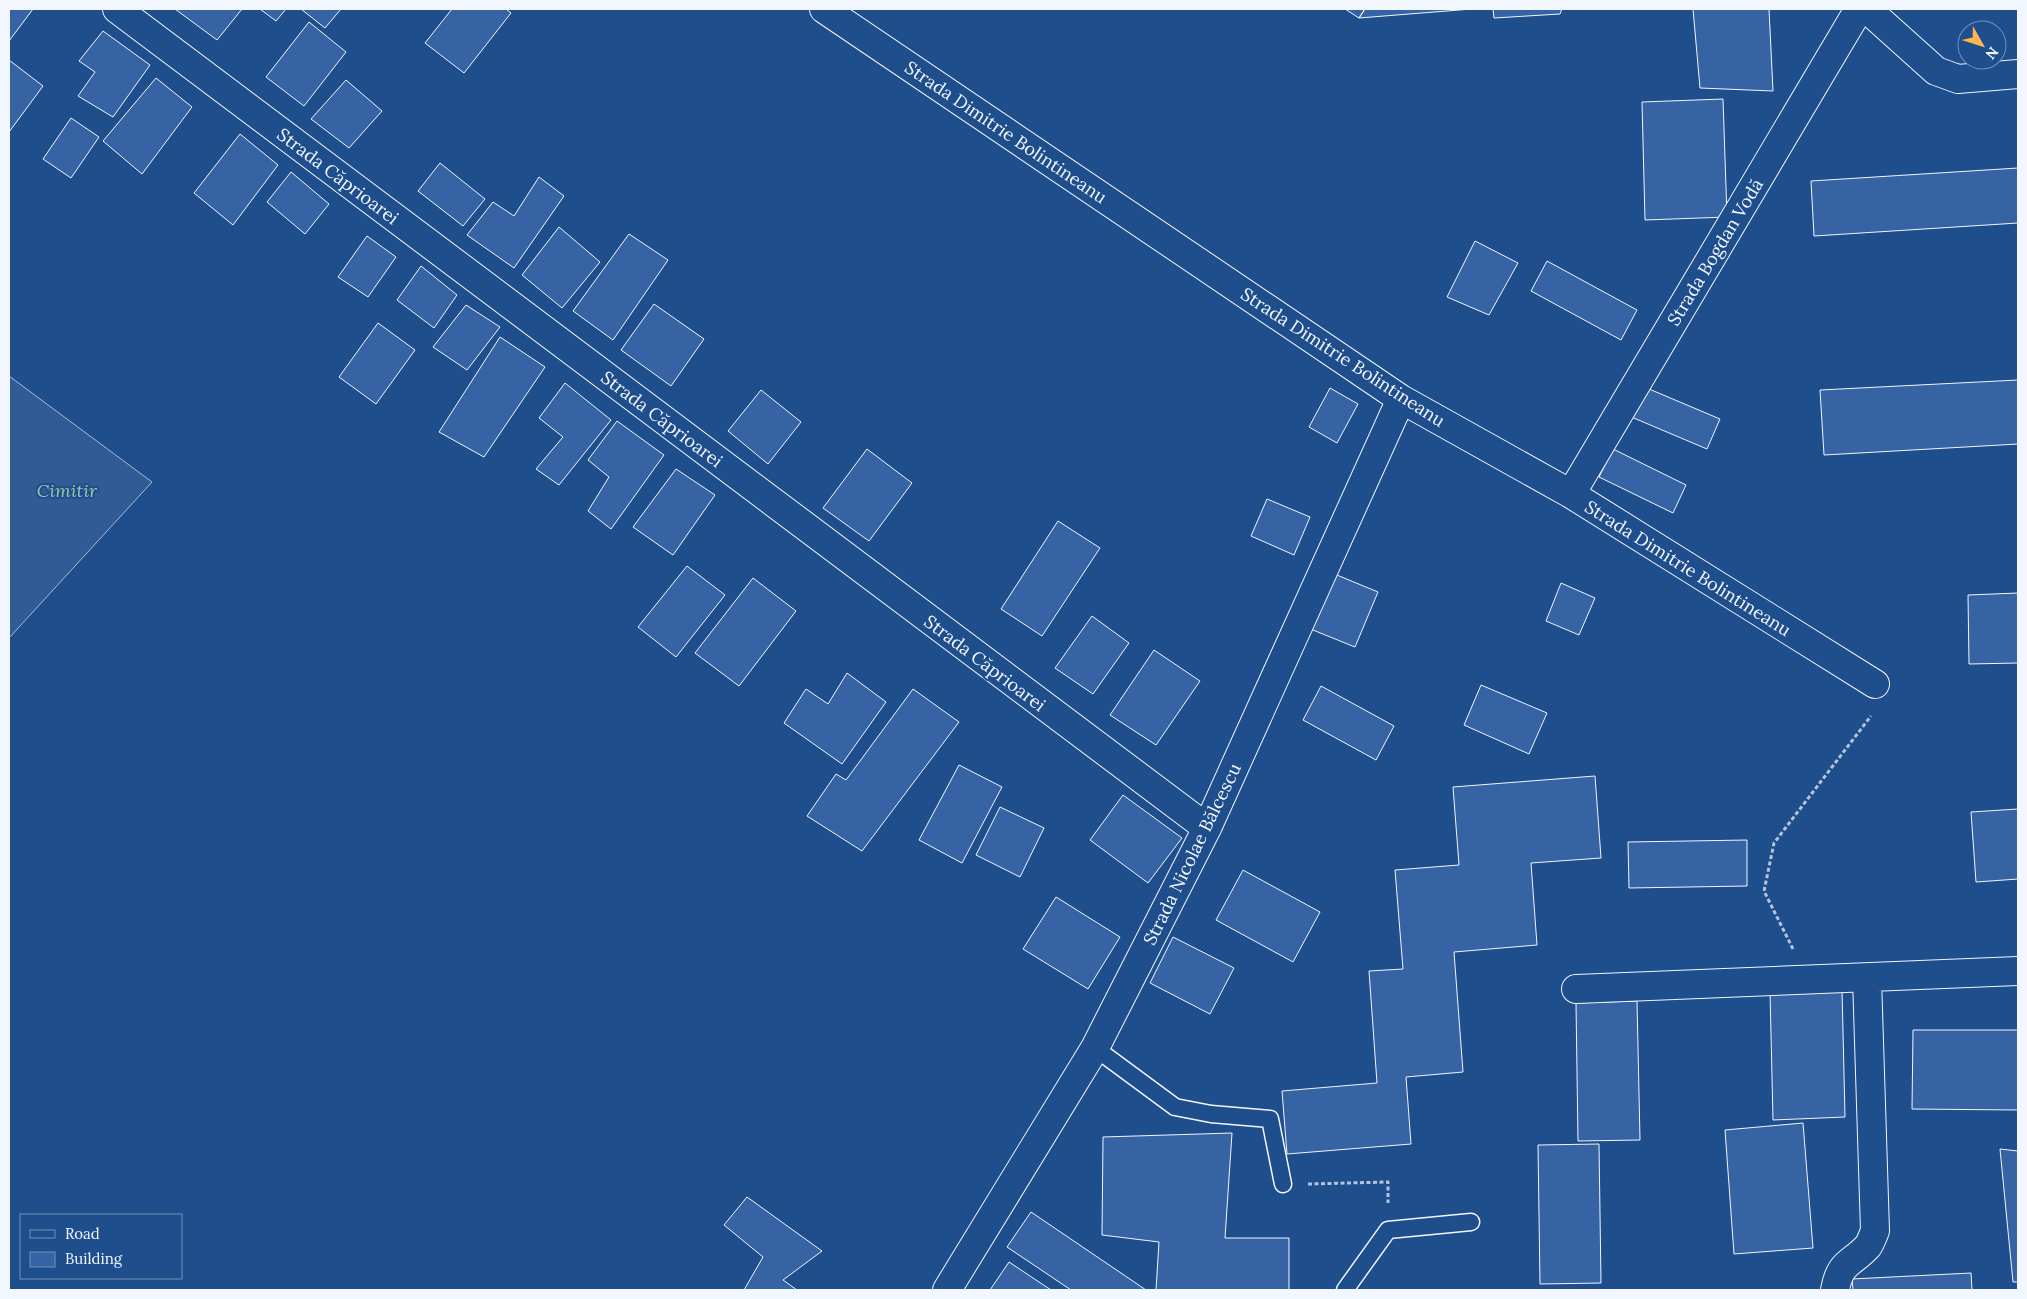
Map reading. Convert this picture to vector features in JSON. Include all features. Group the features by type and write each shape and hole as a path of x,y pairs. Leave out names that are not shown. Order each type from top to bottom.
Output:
{"street":[{"name":"Strada Căprioarei","path":"117,9 1207,828"},
{"name":"Strada Dimitrie Bolintineanu","path":"824,9 1401,399 1571,494 1875,684"},
{"name":"Strada Bogdan Vodă","path":"1571,494 1859,9"},
{"path":"1867,9 1936,71 1958,79 2018,74"},
{"name":"Strada Nicolae Bălcescu","path":"947,1290 1095,1048 1207,828 1401,399"},
{"path":"1576,989 2018,971"},
{"path":"1835,1290 1837,1280 1846,1262 1869,1245 1875,1231 1868,978"}],"lane":[{"path":"1095,1048 1175,1107 1211,1114 1270,1119 1283,1184"},
{"path":"1345,1290 1388,1230 1471,1222"}],"path":[{"path":"1814,980 1798,957 1764,890 1774,843 1877,709 1875,684"},
{"path":"1283,1184 1388,1182 1388,1230"}],"shaded area":[{"name":"Cimitir","path":"9,376 152,482 9,638"}],"building":[{"path":"9,9 33,9 9,41"},
{"path":"175,9 242,9 217,40"},
{"path":"260,9 286,9 276,21"},
{"path":"301,9 341,9 325,28"},
{"path":"452,9 506,9 511,13 464,73 425,43"},
{"path":"1345,9 1365,9 1359,18"},
{"path":"1365,9 1472,9 1359,18"},
{"path":"1493,9 1562,9 1560,14 1494,18"},
{"path":"1693,9 1769,9 1773,91 1700,88"},
{"path":"309,22 346,52 304,106 266,77"},
{"path":"103,31 150,65 113,117 78,96 95,72 79,61"},
{"path":"9,60 43,86 9,132"},
{"path":"156,78 192,107 142,174 103,141"},
{"path":"346,80 382,111 349,148 311,119"},
{"path":"1723,99 1727,217 1645,220 1642,102"},
{"path":"71,118 99,137 71,178 43,159"},
{"path":"240,134 278,165 233,225 194,193"},
{"path":"440,163 485,199 463,226 418,191"},
{"path":"2018,168 2018,223 1814,236 1811,181"},
{"path":"291,172 329,204 305,234 267,202"},
{"path":"539,177 564,196 514,268 467,235 493,202 514,216"},
{"path":"559,227 600,262 562,308 522,275"},
{"path":"629,234 668,260 613,340 573,311"},
{"path":"367,236 396,257 368,297 338,277"},
{"path":"1475,241 1518,263 1489,315 1447,297"},
{"path":"1547,261 1637,310 1621,340 1531,291"},
{"path":"421,266 457,295 434,328 397,300"},
{"path":"654,304 704,339 671,386 621,350"},
{"path":"466,305 500,327 467,370 433,347"},
{"path":"378,323 415,350 376,404 339,377"},
{"path":"500,337 545,367 484,457 439,432"},
{"path":"2018,380 2018,444 1824,455 1820,390"},
{"path":"565,383 611,420 559,485 536,469 563,437 539,418"},
{"path":"1642,386 1720,419 1707,449 1629,416"},
{"path":"1330,388 1358,404 1337,443 1309,427"},
{"path":"761,390 801,422 768,464 728,431"},
{"path":"617,421 664,455 611,529 588,511 609,477 588,460"},
{"path":"867,449 912,483 869,541 823,508"},
{"path":"1613,449 1686,485 1673,513 1599,477"},
{"path":"676,469 715,495 673,555 633,527"},
{"path":"1267,499 1310,517 1294,555 1251,536"},
{"path":"1058,521 1100,548 1042,636 1001,609"},
{"path":"687,566 725,595 676,657 638,627"},
{"path":"1332,573 1378,592 1355,647 1308,628"},
{"path":"753,578 796,611 739,686 695,653"},
{"path":"1561,583 1595,598 1579,635 1546,621"},
{"path":"2018,593 2018,663 1969,664 1968,595"},
{"path":"1092,616 1129,643 1093,694 1055,668"},
{"path":"1154,650 1200,681 1156,745 1110,715"},
{"path":"847,673 886,702 842,764 784,723 806,689 828,704"},
{"path":"1481,685 1547,713 1529,754 1464,725"},
{"path":"1321,686 1394,726 1376,760 1303,720"},
{"path":"913,689 959,722 862,851 807,816 836,774 846,780"},
{"path":"959,765 1002,787 962,863 919,840"},
{"path":"1595,776 1601,858 1531,863 1537,945 1454,952 1463,1072 1406,1077 1411,1144 1287,1154 1282,1091 1377,1083 1369,971 1403,969 1395,870 1459,865 1453,787"},
{"path":"1123,795 1182,838 1148,883 1090,840"},
{"path":"1000,807 1044,828 1020,877 976,855"},
{"path":"2018,809 2018,879 1976,882 1971,812"},
{"path":"1747,840 1747,886 1629,888 1628,842"},
{"path":"1243,870 1320,912 1293,962 1216,920"},
{"path":"1056,897 1120,937 1088,989 1023,949"},
{"path":"1173,937 1234,968 1210,1014 1150,983"},
{"path":"1842,989 1845,1117 1773,1120 1770,991"},
{"path":"1637,1001 1640,1140 1578,1141 1576,1003"},
{"path":"1913,1030 2018,1030 2018,1110 1912,1109"},
{"path":"1803,1123 1813,1248 1734,1254 1725,1130"},
{"path":"1232,1133 1225,1238 1289,1238 1289,1290 1156,1290 1159,1242 1102,1235 1103,1137"},
{"path":"1599,1144 1601,1283 1540,1284 1538,1145"},
{"path":"2000,1149 2018,1151 2018,1282 2013,1282"},
{"path":"747,1197 822,1251 783,1280 797,1290 744,1290 763,1257 724,1225"},
{"path":"1031,1212 1146,1290 1071,1290 1007,1247"},
{"path":"1009,1262 1051,1290 990,1290"},
{"path":"1971,1273 1972,1290 1853,1290 1852,1279"}]}
